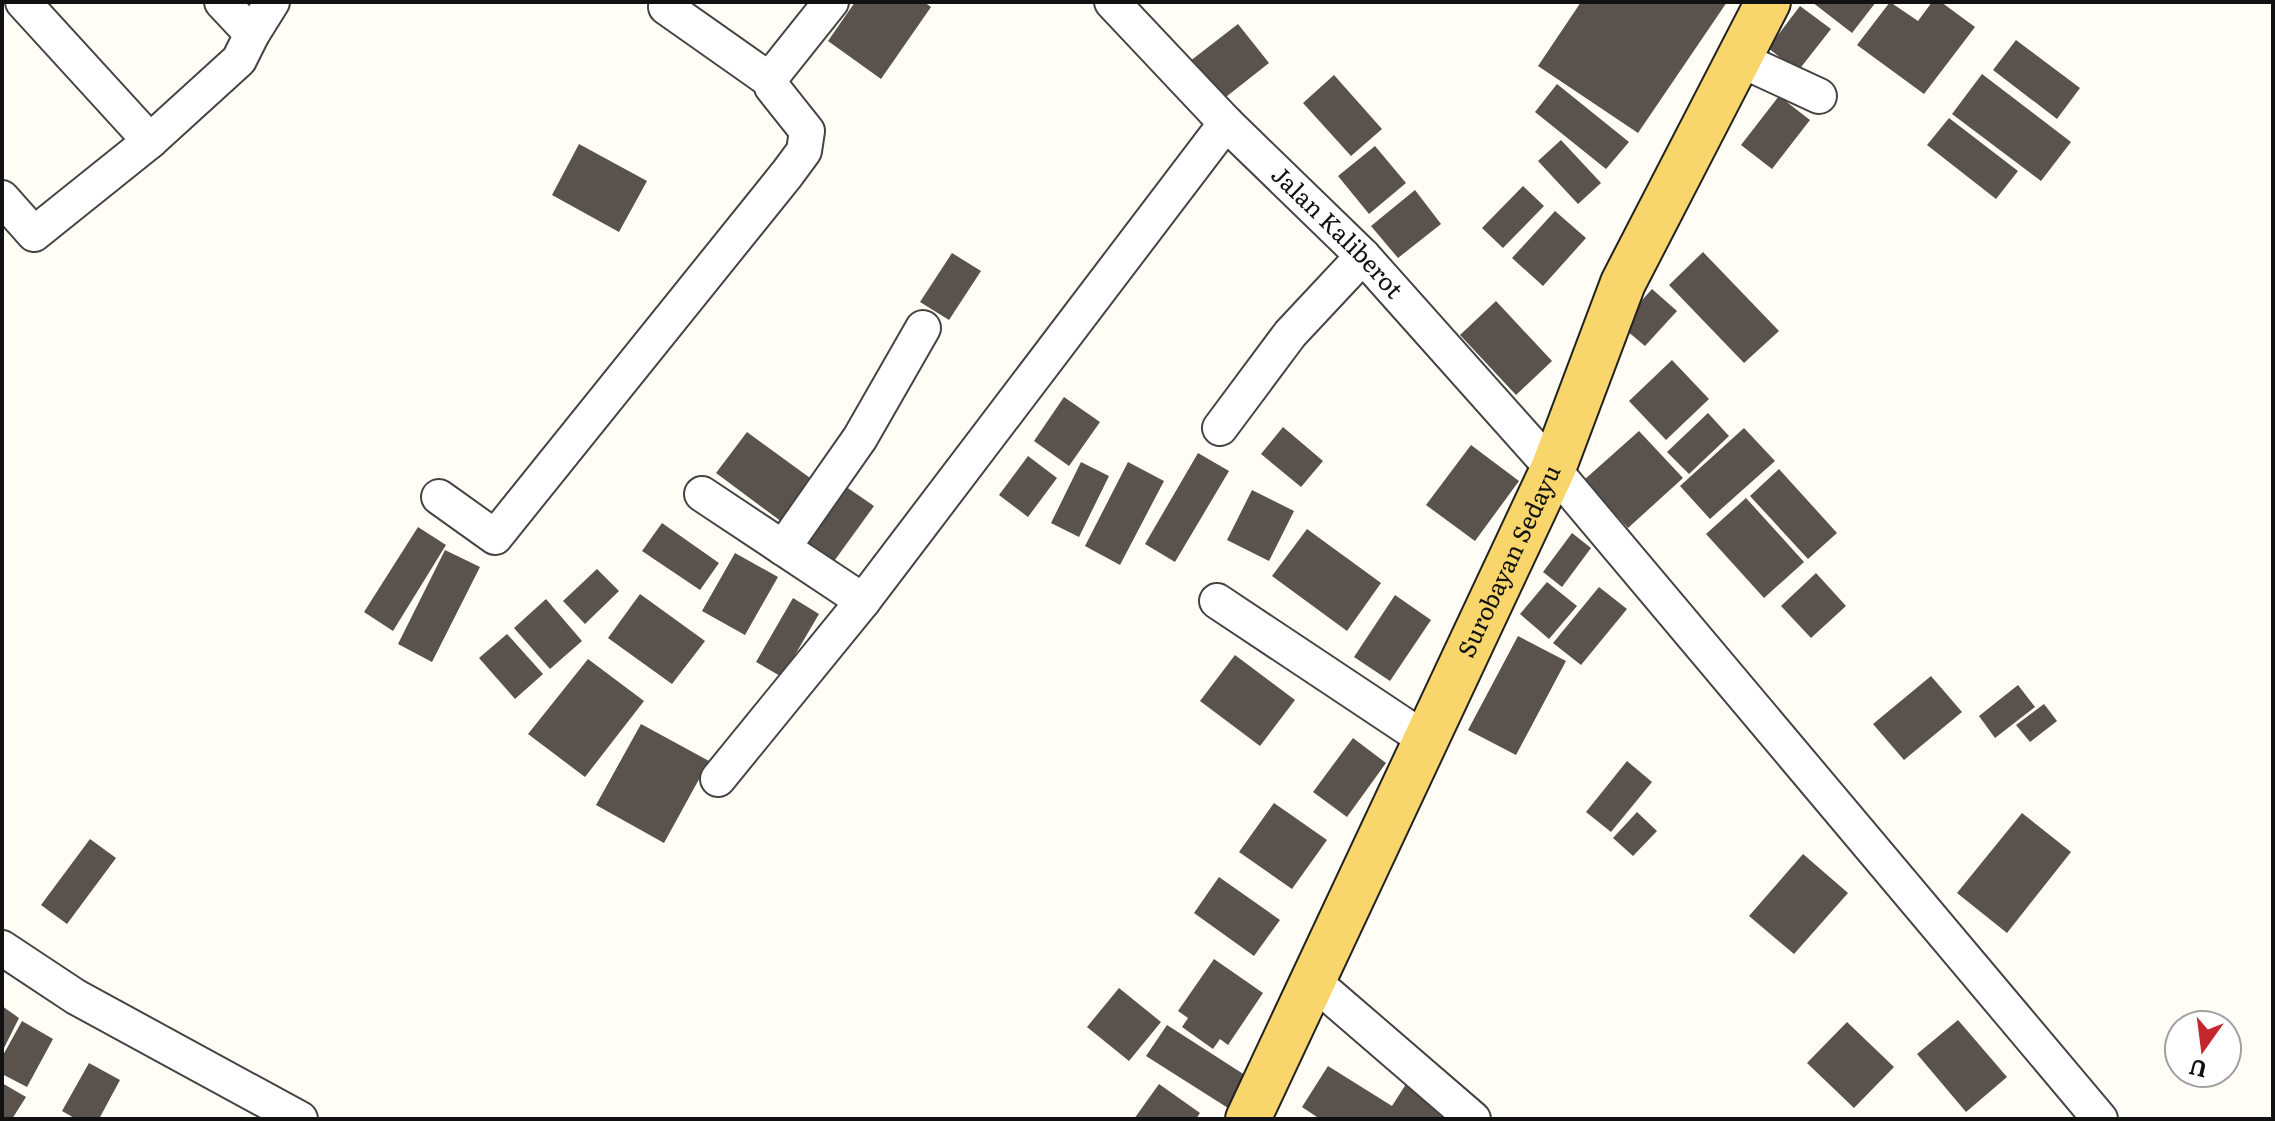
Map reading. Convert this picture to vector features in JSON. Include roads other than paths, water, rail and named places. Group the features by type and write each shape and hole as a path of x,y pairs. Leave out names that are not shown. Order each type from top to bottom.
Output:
{"main road":[{"name":"Surobayan Sedayu","path":"1248,1119 1553,469 1623,283 1768,2"}],"street":[{"path":"23,2 150,141"},
{"path":"222,2 252,34"},
{"path":"2,198 34,234 150,141 239,60 272,2"},
{"path":"771,81 775,70 831,2"},
{"name":"Jalan Kaliberot","path":"1112,2 1226,123 1363,256 1553,469 2100,1119"},
{"path":"439,497 495,537 804,151 807,131 771,81 666,7"},
{"path":"1737,58 1819,96"},
{"path":"718,779 863,601 1226,123"},
{"path":"1220,428 1290,334 1363,256"},
{"path":"783,548 860,438 923,328"},
{"path":"702,494 863,601"},
{"path":"1217,601 1426,740"},
{"path":"2,948 76,997 300,1119"},
{"path":"1313,981 1473,1119"}]}
